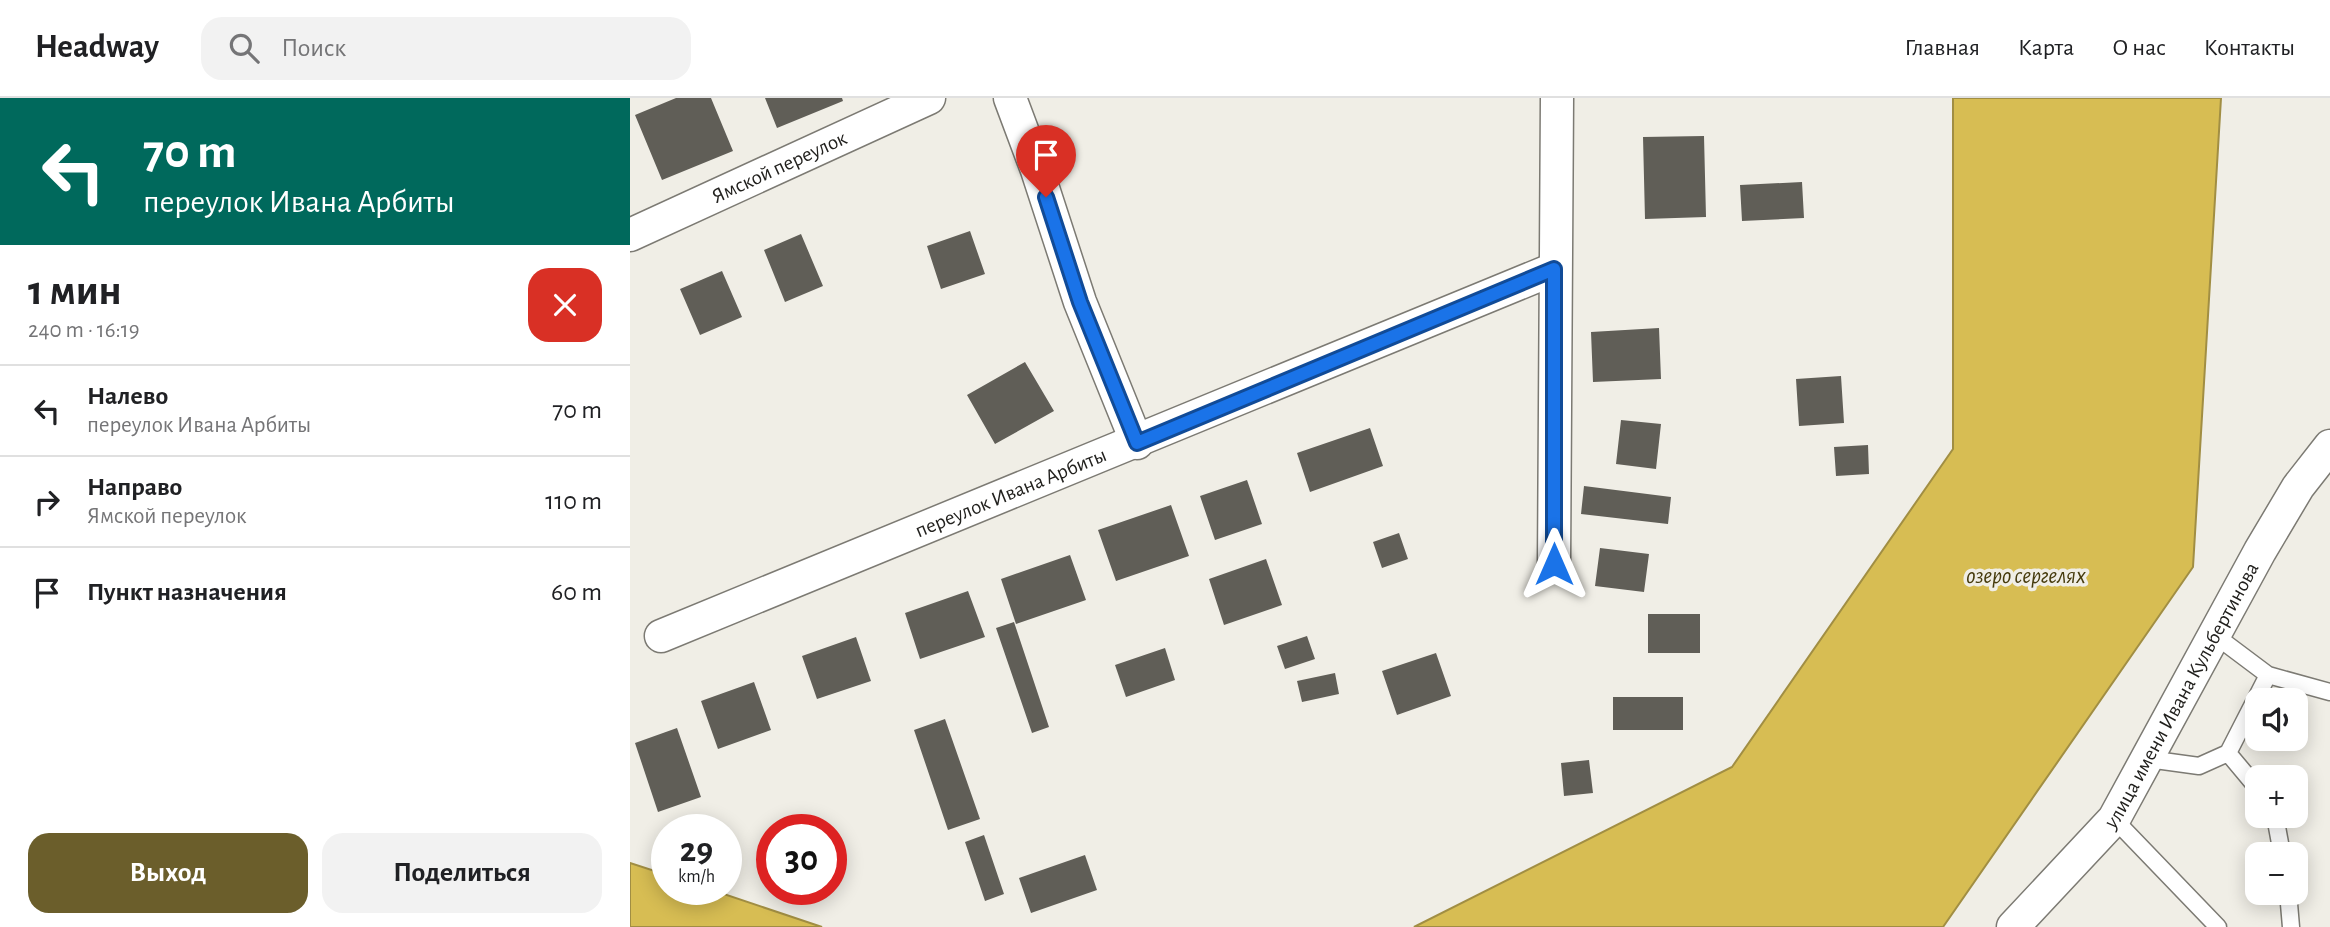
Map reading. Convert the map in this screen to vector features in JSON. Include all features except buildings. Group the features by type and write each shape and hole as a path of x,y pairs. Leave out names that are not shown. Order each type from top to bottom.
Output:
{"street":[{"name":"Ямской переулок","path":"630,235 929,98"},
{"path":"1010,98 1037,170 1080,302 1137,443"},
{"path":"1554,564 1557,98"},
{"name":"переулок Ивана Арбиты","path":"661,636 1137,443 1554,269"},
{"name":"улица имени Ивана Кульбертинова","path":"2013,927 2114,819 2291,498 2330,446"}],"lane":[{"path":"2216,636 2268,675 2330,692"},
{"path":"2148,760 2199,766 2228,753 2268,675"},
{"path":"2228,753 2245,773"},
{"path":"2114,819 2218,927"},
{"path":"2289,905 2291,927"}],"water":[{"name":"озеро сергелях","path":"1953,98 2221,98 2193,567 1943,927 1414,927 1732,767 1953,449"},
{"path":"630,863 651,870 651,905 742,905 742,900 822,927 630,927"}],"route":[{"path":"1046,197 1080,302 1137,443 1554,269 1554,564"}]}
